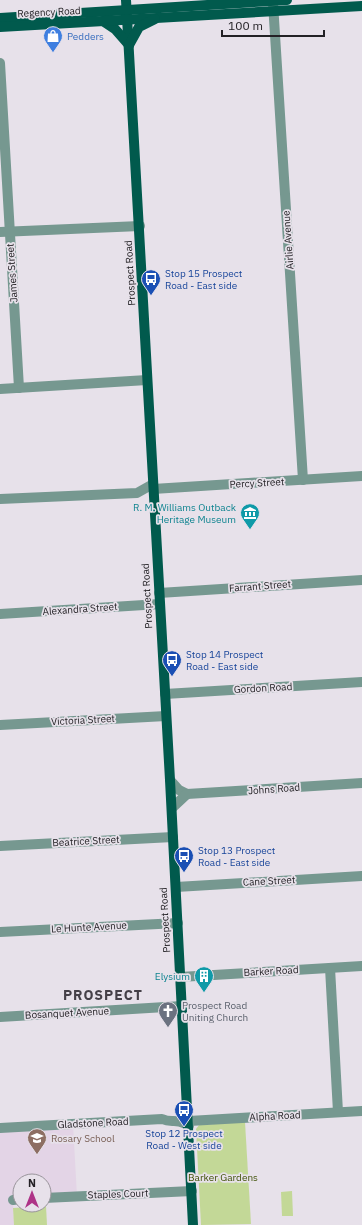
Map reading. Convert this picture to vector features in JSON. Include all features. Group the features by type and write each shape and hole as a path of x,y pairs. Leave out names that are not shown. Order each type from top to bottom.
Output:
{"main road":[{"name":"Regency Road","path":"0,18 242,1 273,6 287,0"},
{"path":"349,0 362,1"},
{"name":"Regency Road","path":"0,27 103,20 127,9 157,18 273,6 362,6"},
{"name":"Prospect Road","path":"127,9 172,808 172,837 189,1123 193,1225"},
{"path":"103,20 129,45 139,27 157,18"},
{"name":"Prospect Road","path":"192,1191 198,1225"}],"street":[{"name":"Airlie Avenue","path":"273,6 303,480"},
{"name":"James Street","path":"0,63 5,232 19,388"},
{"path":"5,232 140,226"},
{"path":"0,389 147,380"},
{"name":"Percy Street","path":"153,491 362,476"},
{"path":"0,499 153,491"},
{"name":"Farrant Street","path":"159,593 362,580"},
{"name":"Alexandra Street","path":"0,614 160,604"},
{"name":"Gordon Road","path":"165,694 362,682"},
{"name":"Victoria Street","path":"0,725 166,716"},
{"path":"170,780 179,790 187,794 172,808"},
{"name":"Johns Road","path":"187,794 362,782"},
{"name":"Beatrice Street","path":"0,846 172,837"},
{"name":"Cane Street","path":"176,887 362,876"},
{"name":"Le Hunte Avenue","path":"0,932 178,923"},
{"name":"Barker Road","path":"180,977 362,966"},
{"path":"330,968 338,1112"},
{"name":"Bosanquet Avenue","path":"0,1017 182,1006"},
{"name":"Gladstone Road","path":"162,1119 165,1116 182,1114 187,1109"},
{"name":"Alpha Road","path":"189,1123 362,1111"},
{"name":"Gladstone Road","path":"0,1128 162,1119 166,1121 181,1120 189,1123"},
{"name":"Staples Court","path":"52,1198 192,1191"}],"shaded area":[{"name":"Rosary School","path":"73,1124 77,1196 52,1198 52,1173 12,1173 12,1213 14,1213 14,1225 0,1225 0,1128"}],"green space":[{"name":"Barker Gardens","path":"245,1122 251,1224 201,1225 196,1129 199,1125"},
{"path":"292,1191 293,1216 282,1216 281,1192"},
{"path":"13,1213 46,1213 47,1225 14,1225"}],"place":[{"name":"Pedders","path":"53,53"},
{"name":"Stop 15 Prospect Road - East side","path":"151,296"},
{"name":"R. M. Williams Outback Heritage Museum","path":"250,530"},
{"name":"Stop 14 Prospect Road - East side","path":"172,677"},
{"name":"Stop 13 Prospect Road - East side","path":"184,873"},
{"name":"Elysium","path":"204,993"},
{"name":"Prospect Road Uniting Church","path":"168,1028"},
{"name":"Stop 12 Prospect Road - West side","path":"184,1127"},
{"name":"Rosary School","path":"37,1155"}],"district":[{"name":"PROSPECT","path":"103,995"}]}
